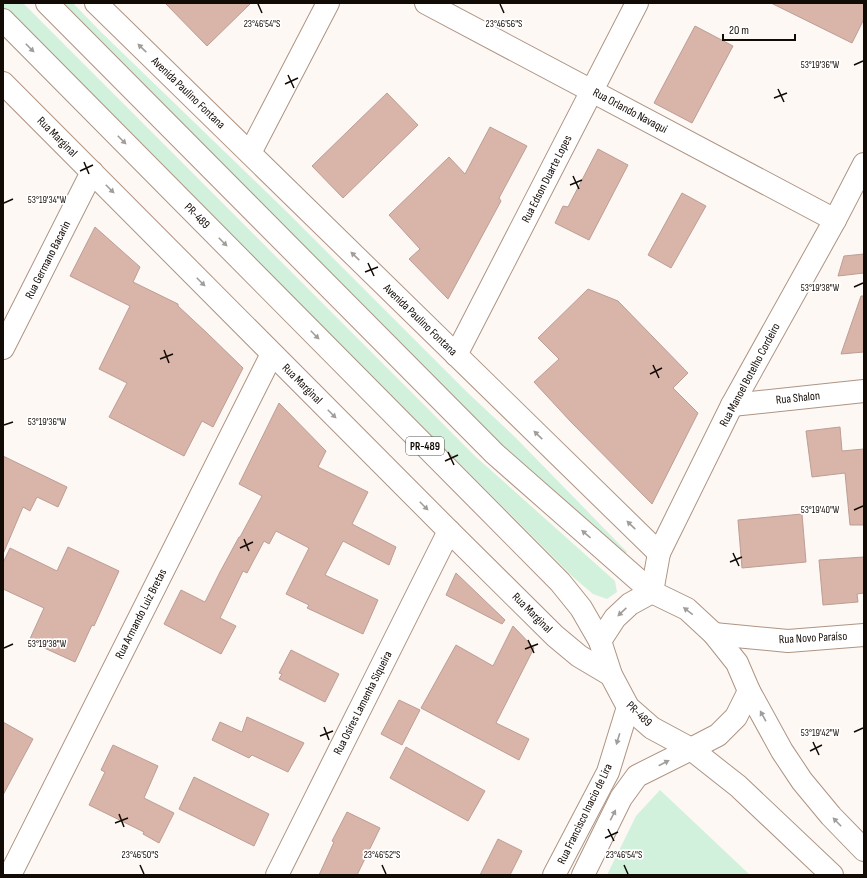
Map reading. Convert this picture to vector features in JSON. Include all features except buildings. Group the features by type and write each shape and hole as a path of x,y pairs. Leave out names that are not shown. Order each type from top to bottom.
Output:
{"street":[{"path":"47,3 495,454 652,592 687,609 714,634 737,663 749,691 782,751 802,781 831,816 864,850"},
{"name":"Avenida Paulino Fontana","path":"96,3 659,553"},
{"path":"250,153 328,3"},
{"name":"Rua Orlando Navaqui","path":"426,3 835,220"},
{"name":"Rua Edson Duarte Lopes","path":"456,355 637,3"},
{"name":"PR-489","path":"3,20 560,582 581,608 600,641 611,675 628,707 652,728 691,749 738,786 832,875"},
{"name":"Rua Marginal","path":"3,82 272,354 555,636 579,656 611,675"},
{"name":"Rua Manoel Botelho Cordeiro","path":"652,592 659,553 732,405 835,220 864,164"},
{"name":"Rua Germano Bacarin","path":"3,348 92,172"},
{"name":"Rua Armando Luiz Bretas","path":"10,875 272,354"},
{"name":"Rua Shalon","path":"732,405 864,391"},
{"name":"Rua Osires Lamenha Siqueira","path":"277,875 449,531"},
{"path":"600,641 615,618 630,604 652,592"},
{"name":"Rua Novo Paraíso","path":"714,634 788,641 864,635"},
{"path":"582,875 621,798 637,776 718,735 736,718 749,691"},
{"name":"Rua Francisco Inacio de Lira","path":"554,875 608,772 628,707"}],"green space":[{"path":"3,3 23,3 476,457 615,581 617,592 607,599 593,594 573,577 3,8"},
{"path":"52,3 73,3 288,213 469,394 515,437 627,552 622,557 508,454"},
{"path":"660,790 750,875 607,875 636,816"}]}
